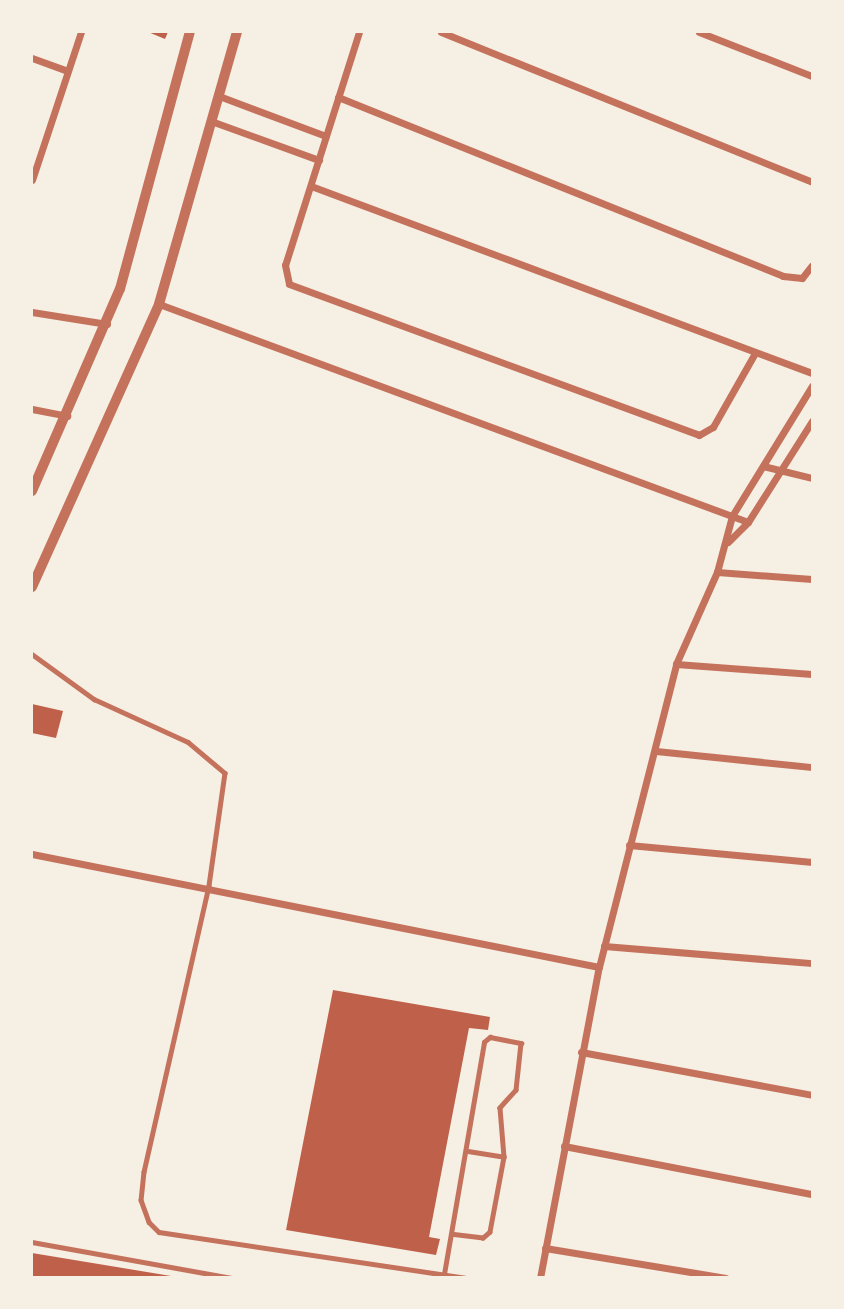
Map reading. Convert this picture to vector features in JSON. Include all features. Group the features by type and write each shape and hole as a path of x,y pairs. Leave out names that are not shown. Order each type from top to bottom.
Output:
{"street":[{"path":"32,180 35,158 80,32"},
{"path":"32,491 107,324 190,32"},
{"path":"32,587 36,565 159,304 237,32"},
{"path":"359,32 285,265 285,276 298,291 699,435 713,427 755,353"},
{"path":"441,32 813,182"},
{"path":"699,32 813,76"},
{"path":"32,58 67,71"},
{"path":"219,96 326,136"},
{"path":"338,97 783,276 802,278 813,265"},
{"path":"211,121 319,160"},
{"path":"311,186 813,373"},
{"path":"159,304 748,522"},
{"path":"32,312 107,324"},
{"path":"540,1278 580,1052 604,946 656,751 676,664 717,572 728,542 732,516 813,386"},
{"path":"32,409 67,416"},
{"path":"728,542 748,522 813,421"},
{"path":"763,466 813,478"},
{"path":"717,572 813,579"},
{"path":"676,664 813,674"},
{"path":"656,751 813,767"},
{"path":"629,845 813,863"},
{"path":"32,854 209,886 599,967"},
{"path":"604,946 813,963"},
{"path":"580,1052 813,1095"},
{"path":"564,1146 813,1194"},
{"path":"545,1248 726,1278"}],"lane":[{"path":"32,653 94,699 218,761 228,789 209,886 144,1172 141,1200 149,1222 159,1232 465,1278"},
{"path":"444,1274 468,1151 484,1042 490,1037 517,1041 525,1051 516,1090 499,1118 504,1157 488,1236 452,1234"},
{"path":"468,1151 504,1157"},
{"path":"32,1242 233,1278"}],"building":[{"path":"148,32 168,32 165,39"},
{"path":"32,704 63,711 56,738 32,733"},
{"path":"333,990 490,1017 488,1030 469,1028 429,1237 440,1239 436,1255 286,1230"},
{"path":"32,1253 171,1276 32,1278"}]}
